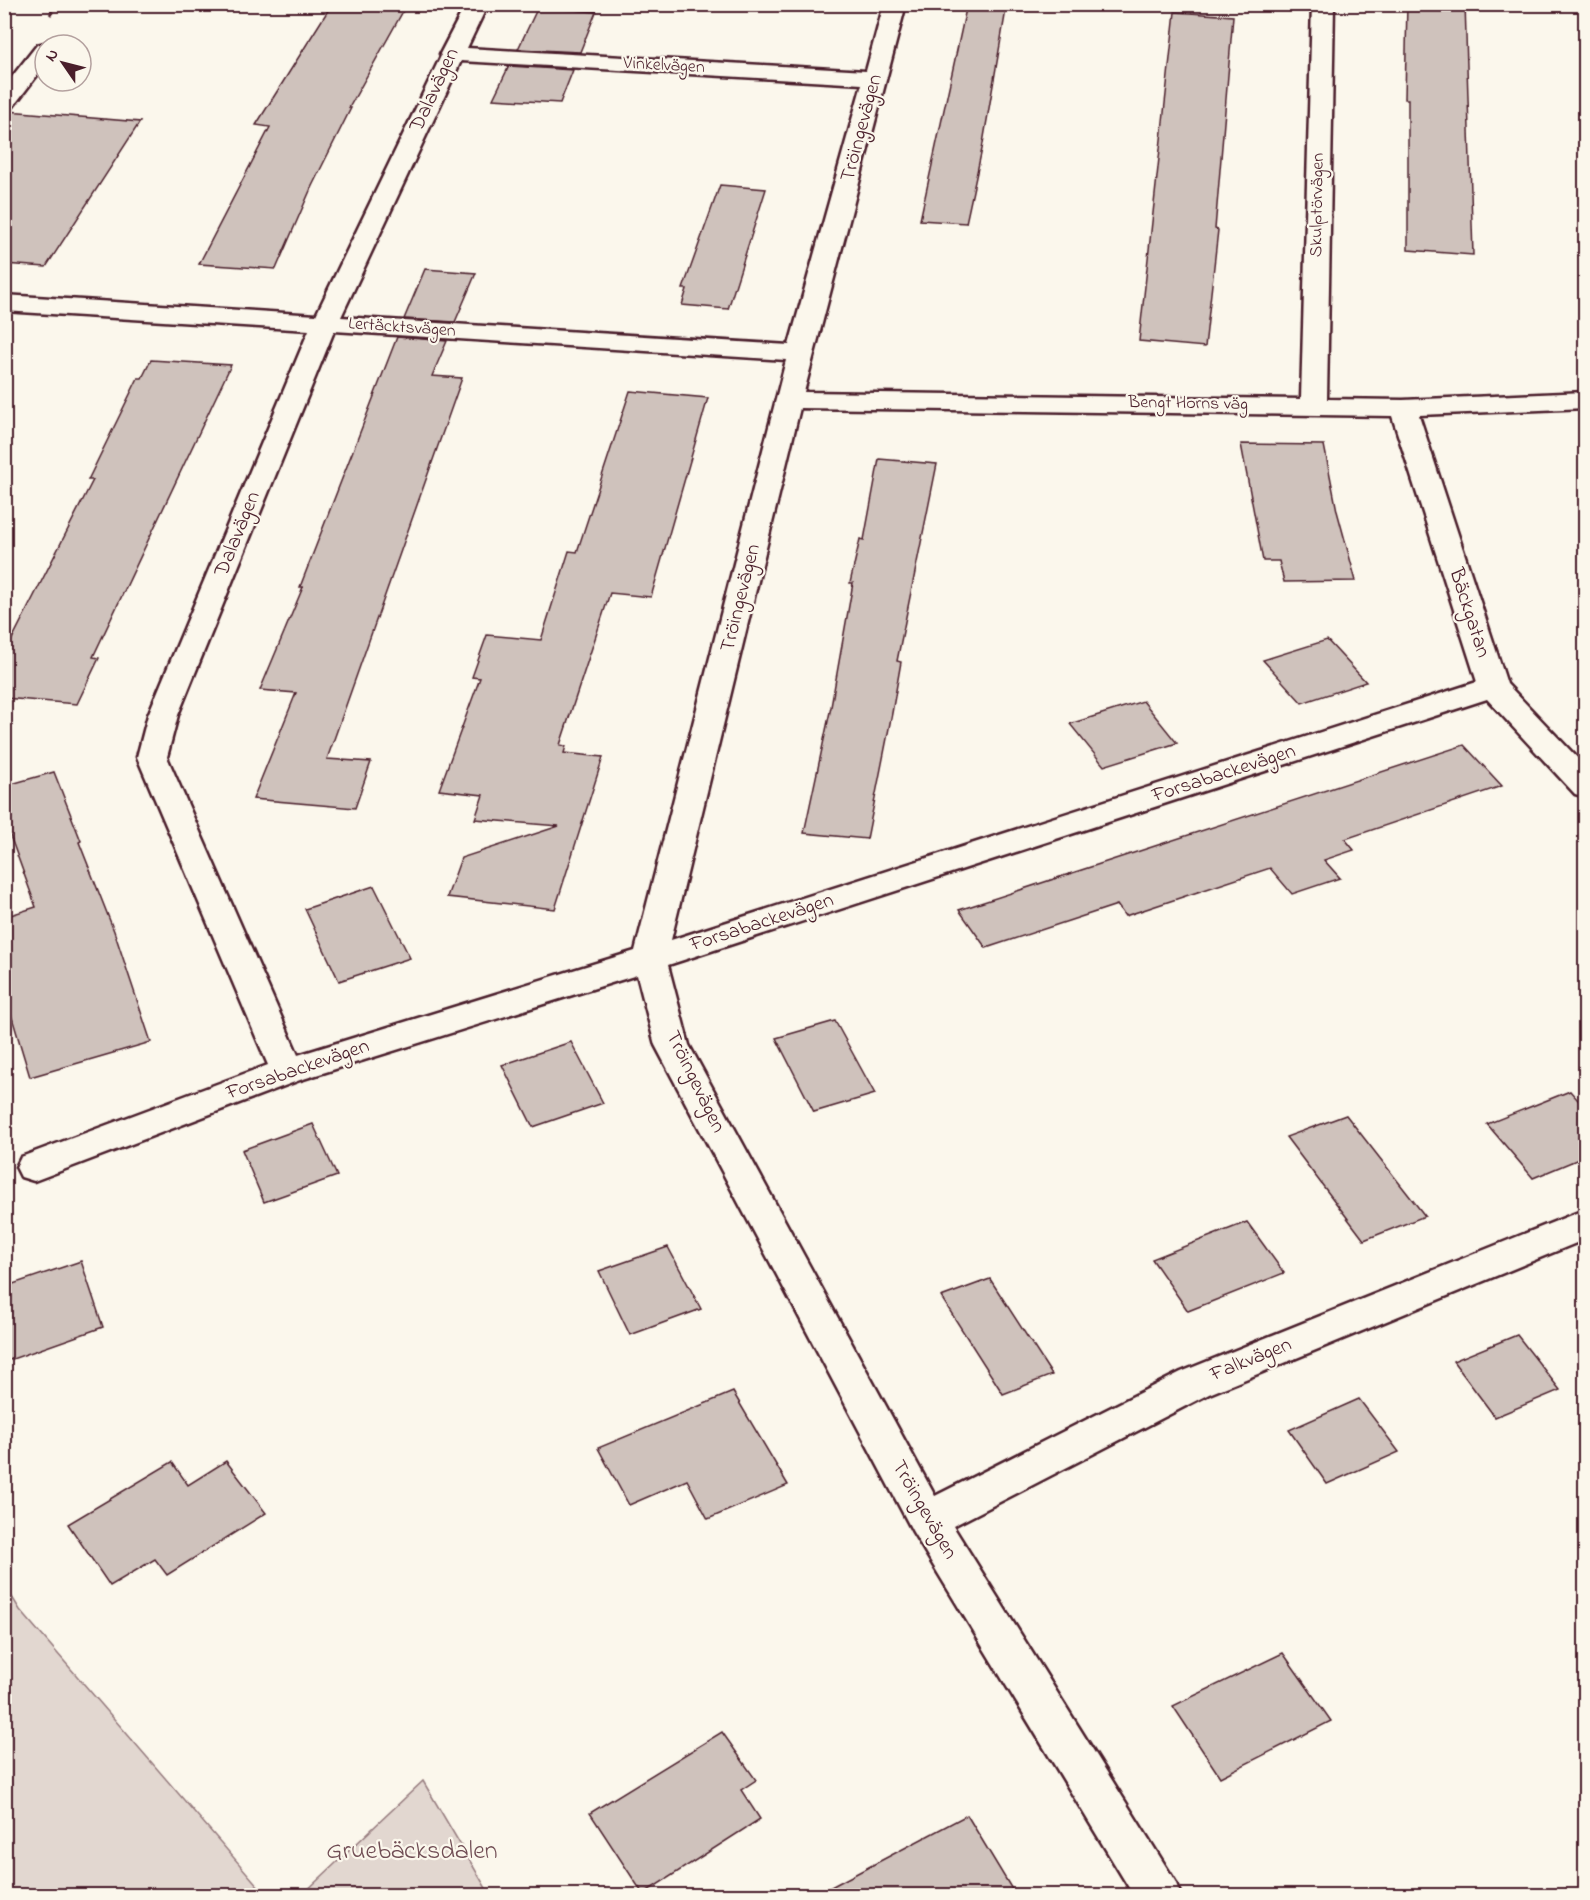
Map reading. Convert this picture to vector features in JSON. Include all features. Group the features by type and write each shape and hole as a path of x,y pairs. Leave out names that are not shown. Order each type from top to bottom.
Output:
{"street":[{"name":"Dalavägen","path":"288,1071 152,757 163,715 325,323 451,54 477,4"},
{"name":"Tröingevägen","path":"895,4 800,353 650,959 672,1046 927,1521 1159,1896"},
{"name":"Skulptörvägen","path":"1314,406 1323,4"},
{"name":"Vinkelvägen","path":"451,54 876,78"},
{"path":"4,103 33,66"},
{"name":"Lertäcktsvägen","path":"4,303 800,353"},
{"name":"Bengt Horns väg","path":"789,400 1403,408 1586,400"},
{"name":"Bäckgatan","path":"1403,408 1493,687 1583,780"},
{"name":"Forsabackevägen","path":"33,1167 288,1071 650,959 1493,687"},
{"name":"Falkvägen","path":"927,1521 1195,1383 1586,1223"}],"green space":[{"path":"4,1584 20,1610 266,1895 5,1895"},
{"name":"Gruebäcksdalen","path":"423,1781 490,1895 302,1895"}],"building":[{"path":"332,4 407,4 349,108 351,108 312,186 276,269 199,264 270,127 256,125"},
{"path":"967,4 1007,4 982,149 966,223 920,220"},
{"path":"1407,4 1465,4 1473,255 1408,250 1408,99 1405,99"},
{"path":"538,7 596,12 580,52 518,49"},
{"path":"1175,12 1233,16 1215,229 1218,230 1205,347 1139,341"},
{"path":"509,66 573,70 560,103 493,99"},
{"path":"4,112 140,122 46,267 4,264"},
{"path":"720,185 766,189 728,309 682,305 687,289 683,289"},
{"path":"425,269 476,273 455,322 404,319"},
{"path":"397,337 447,341 432,376 462,378 327,759 371,762 355,808 253,799 296,693 260,690 303,587 300,587"},
{"path":"151,360 231,365 93,657 99,658 77,704 4,698 4,655 93,480 88,480 138,378 142,378"},
{"path":"630,391 708,398 651,597 610,593 560,745 566,746 564,753 603,757 555,909 447,897 461,858 559,826 475,819 483,795 439,790 480,678 472,677 487,635 541,640 569,551 577,552"},
{"path":"1241,444 1324,445 1337,511 1356,581 1284,582 1279,561 1263,561"},
{"path":"879,459 937,464 897,661 901,662 867,839 804,833 831,707 853,583 850,583 860,539 864,540"},
{"path":"1327,640 1366,682 1302,703 1263,660"},
{"path":"1143,701 1177,743 1104,766 1070,724"},
{"path":"1464,745 1502,786 1345,839 1354,850 1324,860 1340,878 1292,894 1270,868 1125,916 1117,905 986,948 959,910"},
{"path":"54,772 114,931 151,1042 30,1077 4,991 4,917 36,907 4,819 4,786"},
{"path":"374,886 410,958 339,981 305,909"},
{"path":"835,1021 875,1094 814,1112 776,1038"},
{"path":"571,1042 603,1103 533,1127 502,1065"},
{"path":"1570,1091 1586,1109 1586,1156 1533,1178 1487,1124"},
{"path":"1346,1115 1425,1216 1364,1240 1286,1137"},
{"path":"313,1124 337,1176 264,1202 242,1150"},
{"path":"1247,1222 1284,1273 1188,1311 1152,1259"},
{"path":"668,1247 701,1309 630,1335 599,1271"},
{"path":"81,1261 103,1327 4,1362 4,1287"},
{"path":"990,1279 1052,1375 1003,1394 941,1297"},
{"path":"1517,1335 1560,1390 1495,1417 1453,1361"},
{"path":"733,1392 788,1485 708,1519 687,1480 629,1505 598,1448"},
{"path":"1359,1399 1399,1452 1327,1484 1289,1430"},
{"path":"226,1461 266,1513 167,1575 155,1559 110,1586 68,1524 172,1462 188,1485"},
{"path":"1283,1653 1331,1721 1220,1777 1173,1706"},
{"path":"722,1732 756,1780 741,1790 760,1819 643,1894 590,1813"},
{"path":"967,1815 1016,1896 814,1896"}]}
